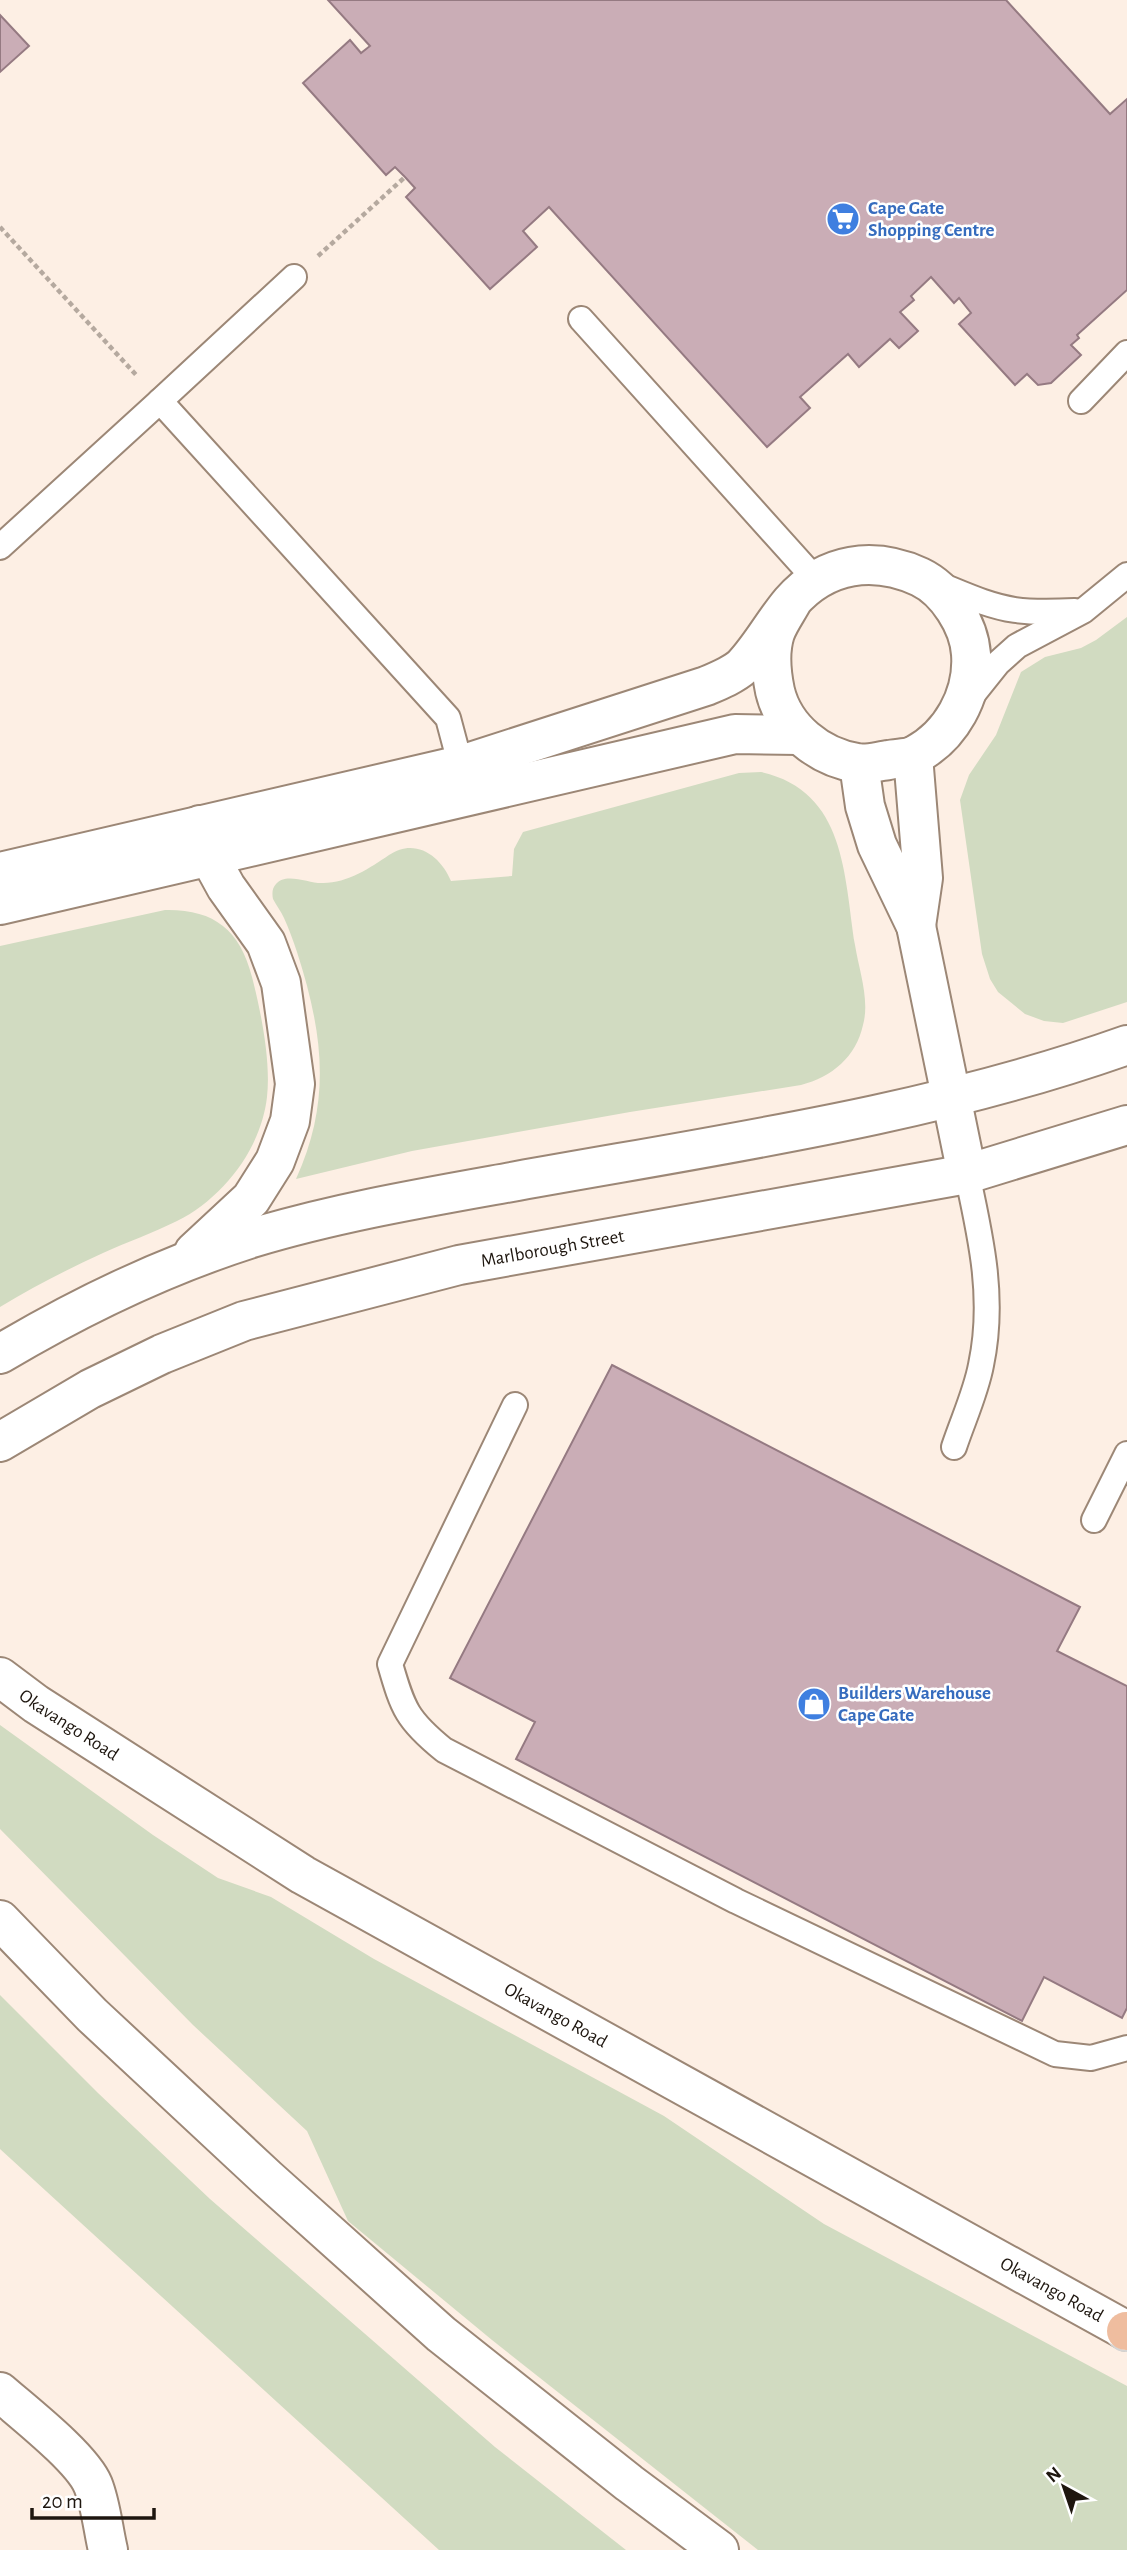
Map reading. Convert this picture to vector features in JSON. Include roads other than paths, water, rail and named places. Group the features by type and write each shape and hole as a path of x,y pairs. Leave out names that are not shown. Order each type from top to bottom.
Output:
{"street":[{"path":"465,780 719,681 742,666 805,590 843,568 871,564 900,568 926,580 948,599 963,625 971,653 969,682 960,710 943,733 913,756 859,764 827,755 799,735 778,704 770,669 775,633 805,590"},
{"path":"0,905 205,841 465,780 736,734 799,735"},
{"path":"913,756 923,878 916,926"},
{"path":"859,764 865,806 877,845 916,926 967,1174"},
{"path":"0,872 205,841"},
{"path":"182,1263 251,1199 275,1161 290,1121 295,1084 281,983 266,943 226,887 205,841"},
{"path":"0,1354 82,1308 182,1263 253,1238 335,1217 951,1098 1059,1069 1127,1045"},
{"name":"Marlborough Street","path":"0,1442 90,1389 162,1354 244,1321 459,1265 967,1174 1127,1125"},
{"name":"Okavango Road","path":"0,1677 37,1704 303,1875 1127,2331"},
{"path":"0,1920 102,2024 267,2178 441,2334 629,2483 719,2550"},
{"path":"0,2392 87,2474 96,2498 108,2550"}],"lane":[{"path":"0,547 294,277"},
{"path":"581,319 805,590"},
{"path":"1081,401 1127,353"},
{"path":"160,401 448,718 465,780"},
{"path":"960,710 998,663 1017,646 1083,611 1127,575"},
{"path":"926,580 989,604 1010,609 1040,612 1083,611"},
{"path":"954,1447 981,1366 988,1315 988,1282 984,1253 967,1174"},
{"path":"515,1405 390,1664 407,1714 422,1733 444,1750 736,1901 1055,2054 1091,2058 1127,2048"},
{"path":"1094,1520 1127,1454"}],"place":[{"name":"Cape Gate Shopping Centre","path":"843,219"},
{"name":"Builders Warehouse Cape Gate","path":"814,1704"}]}
